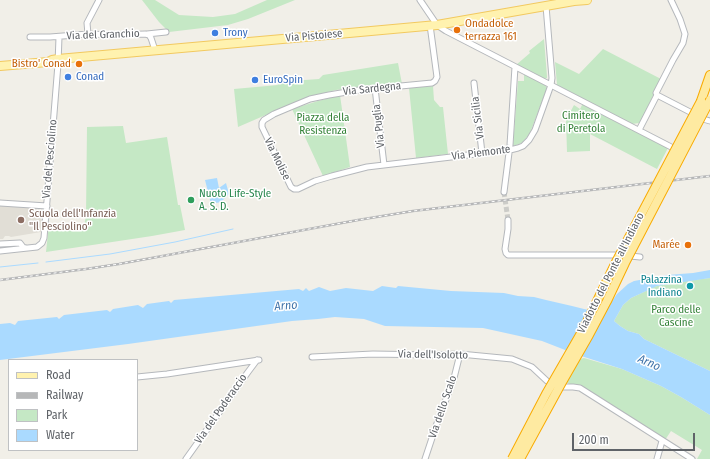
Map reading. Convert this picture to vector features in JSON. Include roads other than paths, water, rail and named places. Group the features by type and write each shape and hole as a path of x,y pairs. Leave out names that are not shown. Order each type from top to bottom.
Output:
{"highway":[{"path":"706,101 710,75"},
{"name":"Viadotto del Ponte all'Indiano","path":"520,459 607,301 706,101 710,87"},
{"name":"Viadotto del Ponte all'Indiano","path":"512,459 546,394 584,328 621,253 706,101"}],"main road":[{"name":"Via Pistoiese","path":"0,62 48,58 55,59 433,25 575,0 587,0"},
{"name":"Via Pistoiese","path":"0,66 48,62 55,59"}],"street":[{"path":"88,34 87,23 99,0"},
{"path":"420,0 433,25 679,151"},
{"path":"639,130 682,43 684,34 680,19 671,0"},
{"name":"Via Piemonte","path":"294,189 298,189 322,179 345,172 384,165 510,150 520,147 528,142 551,85 552,78 546,6"},
{"name":"Via Sardegna","path":"262,127 262,121 268,117 305,102 328,95 375,88 431,84 437,77 433,25"},
{"name":"Via del Granchio","path":"30,37 60,37 88,34 147,34 166,32"},
{"name":"Via del Granchio","path":"147,34 151,38 155,50"},
{"name":"Via del Granchio","path":"55,59 60,37"},
{"name":"Via del Pesciolino","path":"0,251 37,247 43,241 47,206 55,59"},
{"path":"504,192 510,150 515,67"},
{"name":"Via Sicilia","path":"474,84 482,153"},
{"name":"Via Puglia","path":"375,88 384,165"},
{"path":"657,95 692,113"},
{"path":"703,119 710,121"},
{"name":"Via Molise","path":"262,127 291,187 294,189"},
{"path":"0,203 47,206"},
{"path":"508,220 505,249 508,255 621,255 640,257"},
{"path":"0,244 20,242 23,247 27,248"},
{"name":"Via dell'Isolotto","path":"312,357 368,354 460,354 512,359 532,367 547,381"},
{"name":"Via dello Scalo","path":"425,459 454,378 460,354"},
{"name":"Via del Poderaccio","path":"138,377 258,360 186,459"},
{"path":"561,386 580,388 692,459"},
{"path":"657,459 662,441"}],"water":[{"path":"217,178 219,188 226,183 229,194 221,202 211,204 205,180"},
{"name":"Arno","path":"710,270 710,278 657,286 631,298 623,305 614,321 628,331 639,334 644,339 710,371 710,415 661,386 622,369 578,355 542,341 483,328 385,326 364,319 335,317 292,321 0,360 0,324 10,323 15,325 18,321 57,317 59,319 64,315 107,310 110,312 113,309 138,305 143,308 147,304 169,301 171,303 174,300 299,289 303,291 306,288 309,291 319,287 330,291 346,288 373,291 382,286 396,288 398,286 451,291 504,293 534,297 600,312 606,310 617,294 628,284 634,281 667,275"}],"waterway":[{"path":"46,262 110,254 233,229"},
{"path":"0,267 38,263"}],"tunnel":[{"path":"504,192 508,220"}],"railway":[{"path":"0,280 119,264 413,211 710,176"}],"place":[{"name":"Ondadolce terrazza 161","path":"457,30"},
{"name":"Trony","path":"215,33"},
{"name":"Bistro' Conad","path":"79,64"},
{"name":"Conad","path":"68,77"},
{"name":"EuroSpin","path":"255,80"},
{"name":"Nuoto Life-Style A. S. D.","path":"191,200"},
{"name":"Scuola dell'Infanzia \"Il Pesciolino\"","path":"21,220"},
{"name":"Marée","path":"688,245"},
{"name":"Palazzina Indiano","path":"690,286"}],"park label":[{"name":"Cimitero di Peretola","path":"581,122"},
{"name":"Piazza della Resistenza","path":"323,124"},
{"name":"Parco delle Cascine","path":"676,316"}]}
